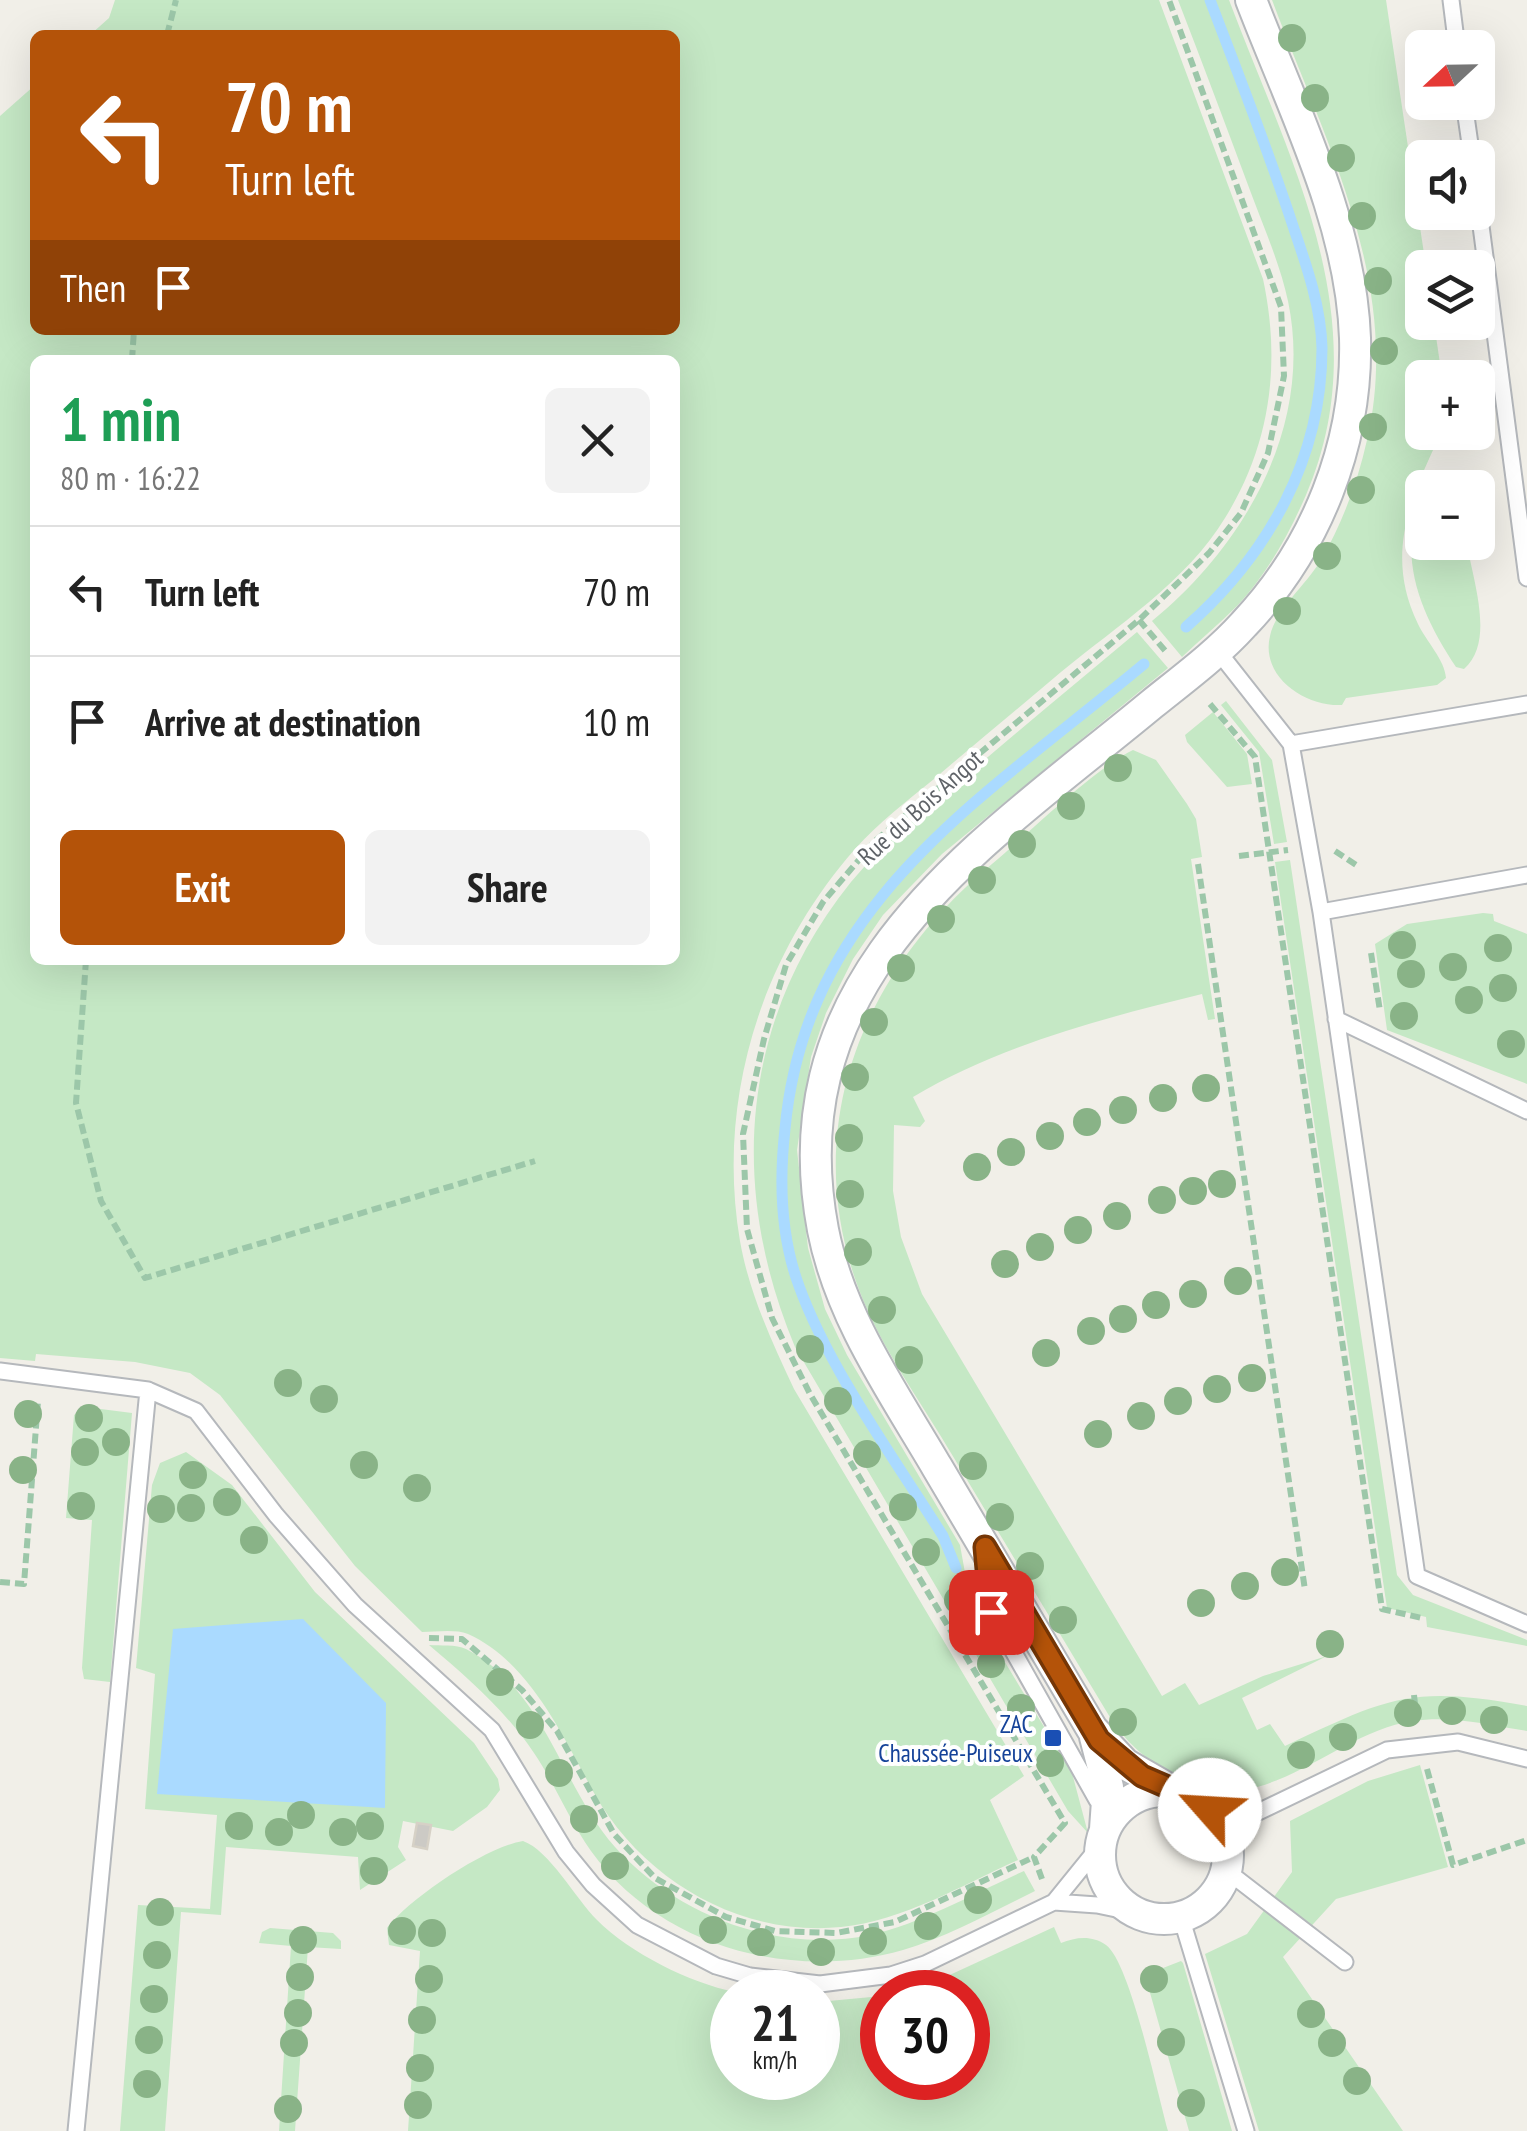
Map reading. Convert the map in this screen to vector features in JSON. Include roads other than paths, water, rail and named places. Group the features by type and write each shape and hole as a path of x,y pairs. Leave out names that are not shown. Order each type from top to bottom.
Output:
{"street":[{"path":"1092,1730 1126,1764 1172,1791 1202,1803 1222,1828 1228,1849 1226,1871 1210,1899 1181,1916 1140,1914 1122,1903 1108,1886 1101,1865 1108,1787 1092,1730 869,1352 840,1290 822,1226 817,1148 825,1086 835,1048 866,976 920,902 1217,650 1277,585 1313,525 1340,458 1354,381 1352,296 1341,248 1251,0"},
{"path":"1102,1838 1114,1814 1131,1800 1151,1792 1172,1791"}],"lane":[{"path":"1451,0 1455,30"},
{"path":"1482,230 1527,578"},
{"path":"1217,650 1291,744 1321,912 1417,1576 1527,1624"},
{"path":"1291,744 1527,704"},
{"path":"1321,912 1527,876"},
{"path":"1336,1019 1527,1110"},
{"path":"0,1370 148,1390 196,1411 276,1515 355,1605 492,1730 566,1852 593,1886 637,1925 675,1948 750,1976 820,1984 853,1981 926,1964 1054,1902 1102,1838 1096,1791 991,1612 985,1547"},
{"path":"76,2131 148,1390"},
{"path":"1222,1828 1387,1750 1458,1742 1527,1759"},
{"path":"1226,1871 1345,1962"},
{"path":"1054,1902 1097,1904 1140,1914"},
{"path":"1181,1916 1246,2131"}],"water":[{"path":"303,1619 386,1703 385,1808 157,1794 173,1629"}],"waterway":[{"path":"1186,627 1242,569 1285,502 1312,428 1320,389 1322,348 1316,302 1304,258 1210,0"},
{"path":"956,1568 943,1536 828,1350 793,1267 785,1228 782,1169 800,1049 827,979 866,917 912,862 1023,761 1144,664"}],"place":[{"name":"ZAC Chaussée-Puiseux","path":"1053,1738"}]}
